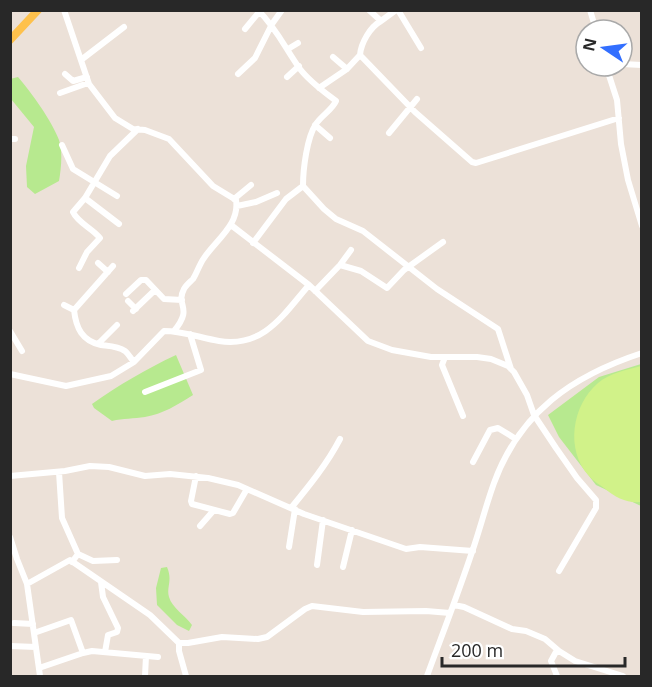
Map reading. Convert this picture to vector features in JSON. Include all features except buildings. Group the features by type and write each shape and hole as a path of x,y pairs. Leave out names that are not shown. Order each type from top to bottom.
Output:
{"main road":[{"path":"10,40 38,10"}],"street":[{"path":"64,10 88,80 100,100 116,118 125,125 169,138 213,186 236,202 256,202 277,193"},
{"path":"238,74 255,58 272,24 282,10"},
{"path":"369,10 381,21"},
{"path":"319,88 346,69 360,55 361,46 369,32 378,22 397,10 421,48"},
{"path":"245,28 259,11 272,24 298,66 319,88 336,101 315,125 306,159 303,186 286,199 254,243"},
{"path":"81,60 124,27"},
{"path":"288,49 298,43"},
{"path":"360,55 410,106 472,162 476,163 619,118"},
{"path":"333,57 346,69"},
{"path":"287,77 298,66"},
{"path":"65,74 73,81 88,80"},
{"path":"610,78 617,100 621,144 628,180 642,226"},
{"path":"60,93 88,80"},
{"path":"389,133 417,99"},
{"path":"315,125 330,138"},
{"path":"79,268 87,252 100,238 75,217 73,212 85,198 110,156 138,129"},
{"path":"62,145 73,169 117,196"},
{"path":"174,331 186,314 182,300 183,290 231,225 237,213 236,202 251,185"},
{"path":"303,186 336,219 363,231 437,289 498,329 512,369 527,395 534,415 571,470 596,500 596,508 559,571"},
{"path":"85,198 119,224"},
{"path":"231,225 309,285 368,341 379,346 444,357 491,359 512,369"},
{"path":"340,265 361,271 387,288 409,266 443,242"},
{"path":"315,291 351,250"},
{"path":"98,262 108,272"},
{"path":"74,310 113,266"},
{"path":"155,290 134,310 127,298 141,280 146,280 164,299 182,300"},
{"path":"11,372 66,386 111,376 134,362 164,331 220,341 247,341 258,337 273,326 309,285"},
{"path":"64,305 74,310"},
{"path":"74,310 77,329 85,337 98,344 125,351 134,362"},
{"path":"98,344 117,325"},
{"path":"10,331 13,343 22,351"},
{"path":"146,392 201,370 190,334"},
{"path":"427,676 506,454 534,415 577,380 604,366 642,352"},
{"path":"444,357 442,365 463,416"},
{"path":"473,462 490,430 498,428 516,439"},
{"path":"289,547 293,508 332,454 340,439"},
{"path":"10,476 59,472 90,466 110,467 145,476 170,474 196,476 247,489 323,520 406,549 420,547 473,550"},
{"path":"59,472 62,518 78,554 93,561 117,560"},
{"path":"196,476 192,504 214,510 233,513 247,489"},
{"path":"200,526 214,510"},
{"path":"317,565 323,520"},
{"path":"344,567 352,530"},
{"path":"10,537 27,584 40,676"},
{"path":"72,562 78,554"},
{"path":"27,584 70,560 150,615 179,643 186,676"},
{"path":"101,582 103,597 118,628 117,632 108,635 105,652"},
{"path":"454,605 464,607 512,629 526,631 545,639 557,650 588,666 623,676"},
{"path":"179,643 222,637 258,639 267,637 312,606 363,612 450,613"},
{"path":"34,633 71,620 83,653"},
{"path":"14,623 33,624"},
{"path":"10,646 36,647"},
{"path":"557,650 551,661 557,676"},
{"path":"39,668 83,653 105,652 158,657"},
{"path":"145,676 146,656"}],"green space":[{"path":"18,77 51,124 61,150 59,181 35,194 27,187 26,166 34,127 11,99 10,79"},
{"path":"176,355 193,395 176,406 152,416 112,421 94,408 92,404 112,390"},
{"path":"641,364 641,506 596,485 559,437 548,415 599,377"},
{"path":"641,366 641,502 636,502 617,497 594,481 581,465 574,441 577,415 589,392 613,374"},
{"path":"167,567 169,597 173,605 192,625 189,631 177,625 157,605 156,588 161,568"}]}
